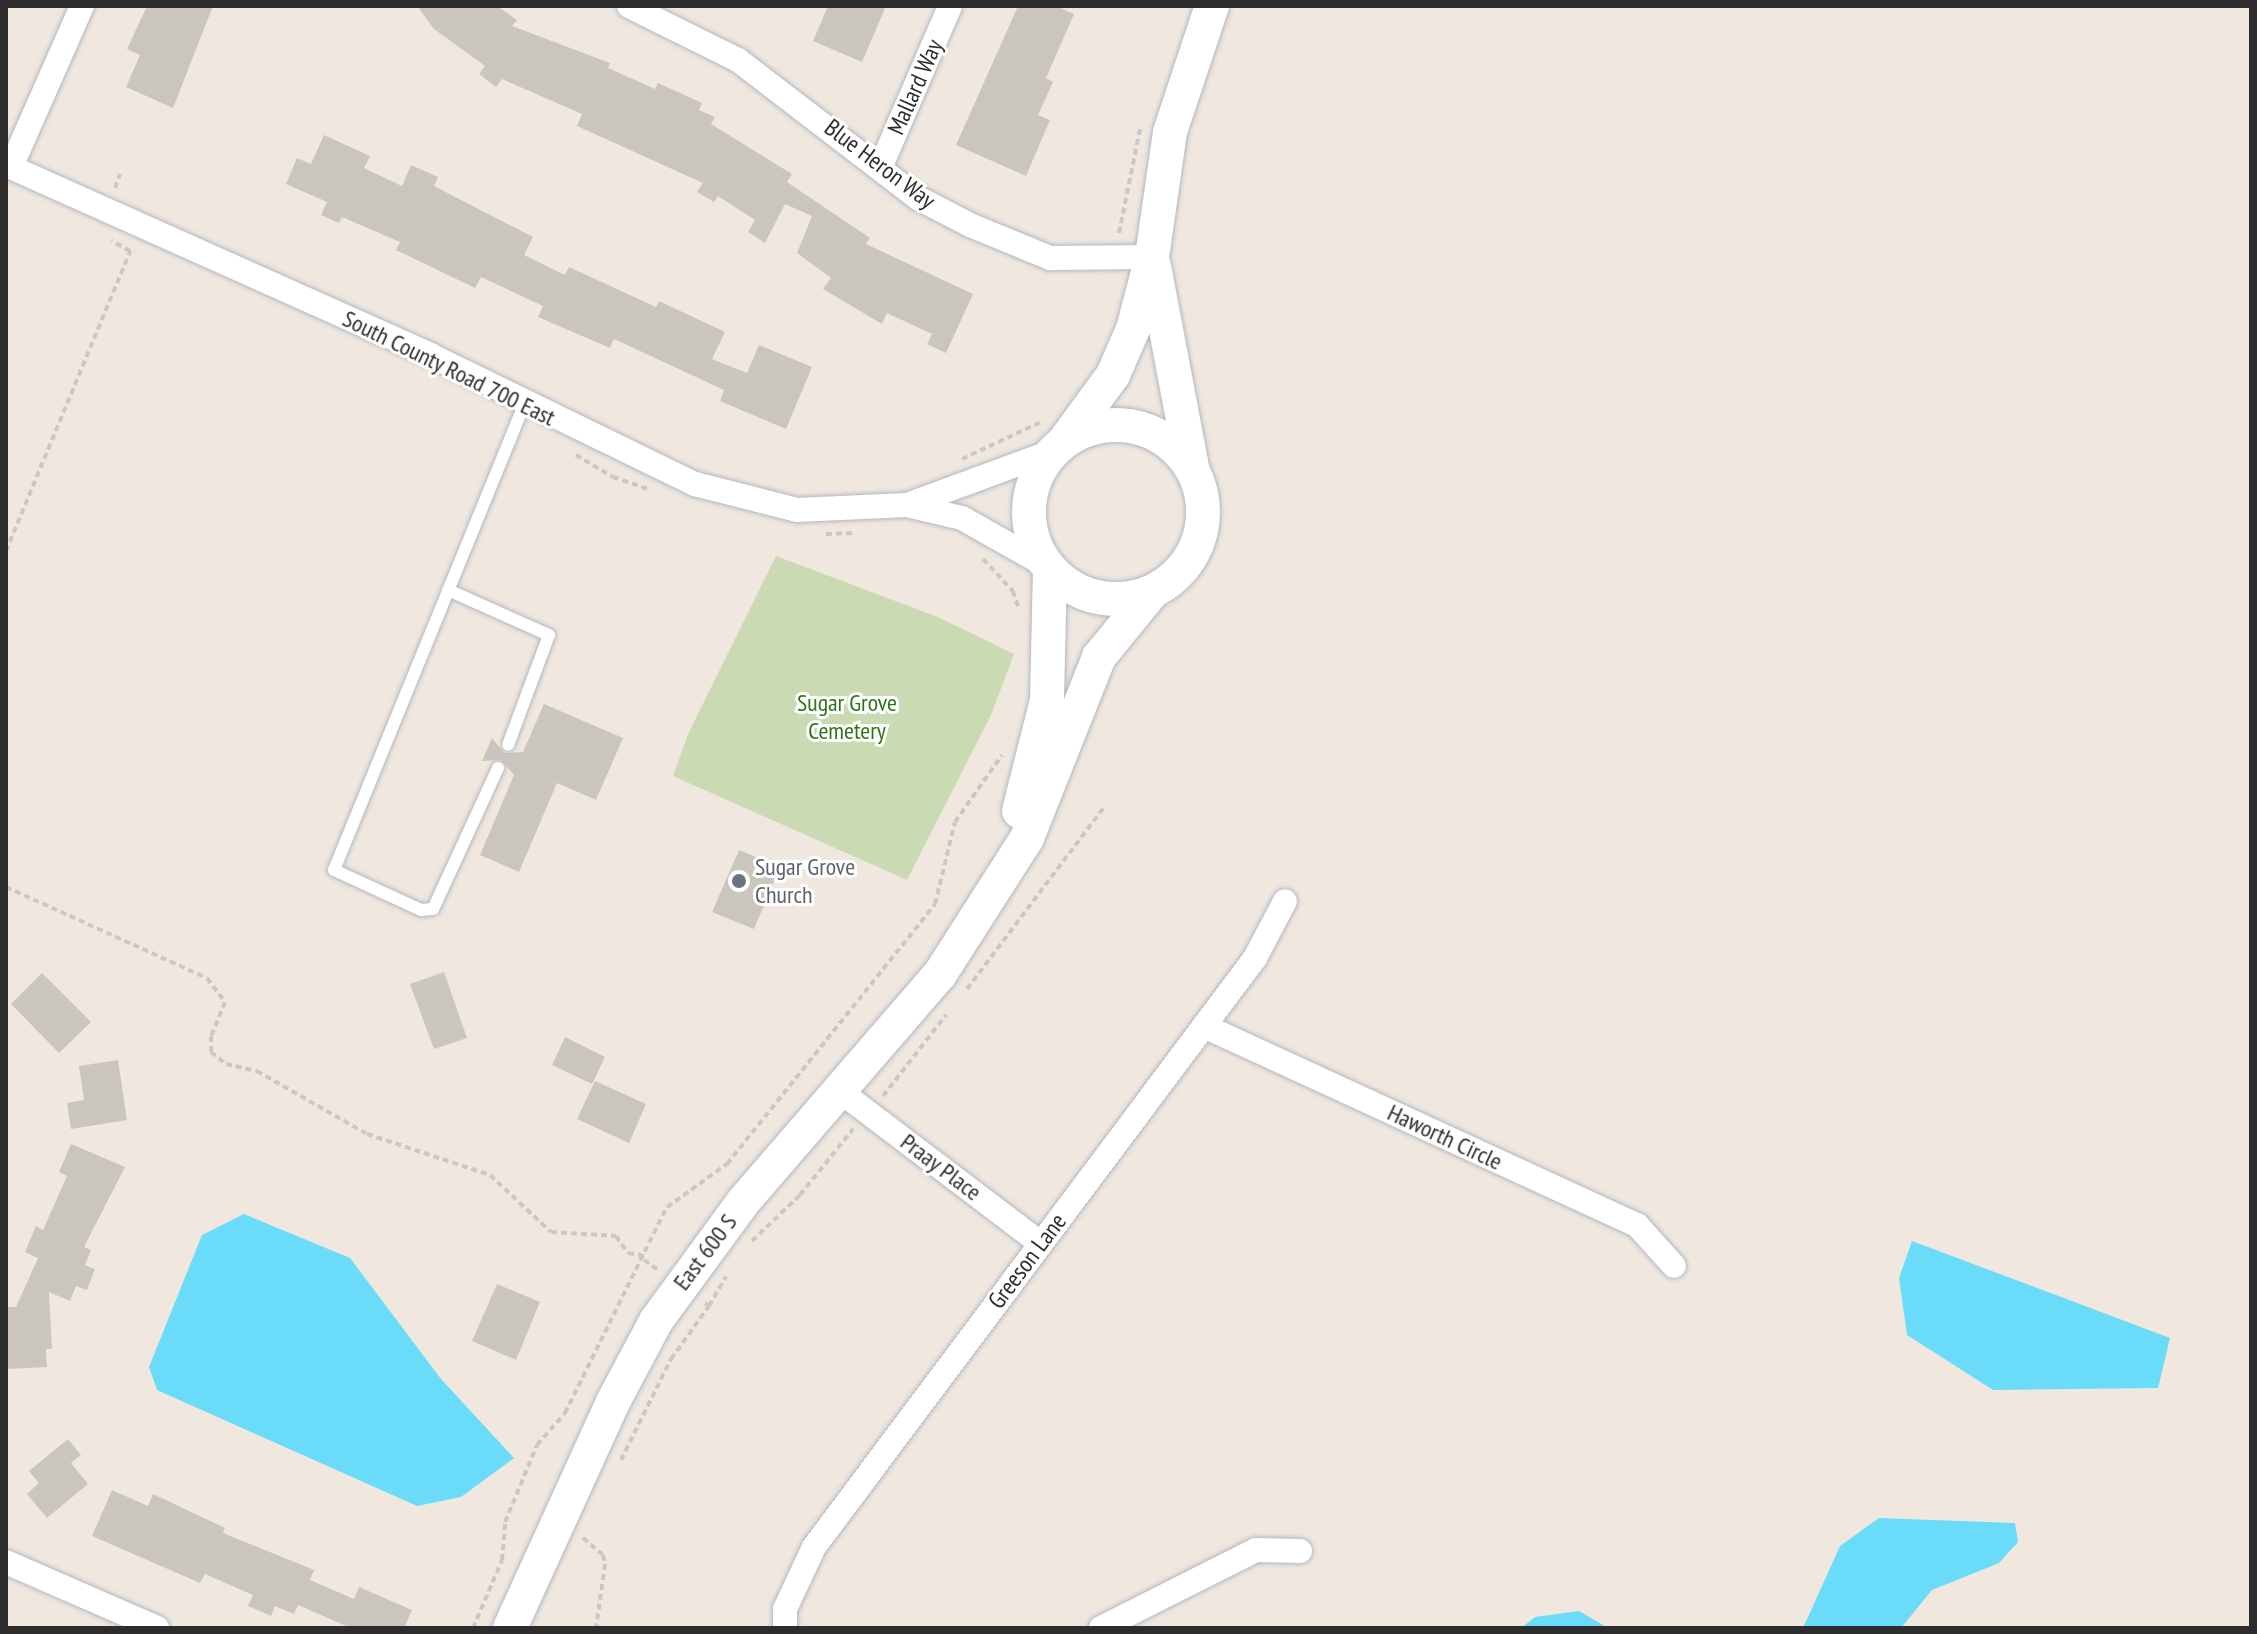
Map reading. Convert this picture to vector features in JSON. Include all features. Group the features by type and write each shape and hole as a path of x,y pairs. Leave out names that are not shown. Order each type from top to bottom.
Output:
{"street":[{"path":"8,166 82,6"},
{"name":"Blue Heron Way","path":"629,6 738,60 918,198 1022,248 1050,258 1118,260 1152,257"},
{"name":"Mallard Way","path":"880,168 950,6"},
{"path":"1152,592 1103,599 1072,588 1049,568 1032,536 1029,503 1037,475 1057,436 1124,355 1152,257 1170,132 1212,6"},
{"name":"South County Road 700 East","path":"8,166 430,355 524,405 731,496 797,510 907,505 968,521 1049,568"},
{"path":"972,922 1027,838 1099,657 1152,592 1179,573 1197,545 1204,512 1192,468 1152,257"},
{"path":"1057,436 1105,425 1134,426 1162,437 1192,468"},
{"name":"South County Road 700 East","path":"907,505 965,483 1057,436"},
{"path":"972,922 1014,825 1042,729 1049,671 1049,568"},
{"name":"Greeson Lane","path":"785,1628 785,1609 814,1547 1255,958 1285,901"},
{"name":"East 600 S","path":"510,1628 613,1402 656,1321 716,1235 940,974 972,922"},
{"name":"Haworth Circle","path":"1204,1026 1637,1225 1674,1266"},
{"name":"Praay Place","path":"841,1092 1040,1243"},
{"path":"1101,1628 1256,1550 1300,1551"},
{"path":"6,1562 157,1628"}],"lane":[{"path":"498,768 433,909 421,910 334,870 524,405"},
{"path":"448,590 549,635 508,745"}],"path":[{"path":"1118,260 1120,221 1140,127"},
{"path":"6,551 130,251 97,233 106,210"},
{"path":"965,483 962,457 1057,436"},
{"path":"968,521 972,548 1013,591 1022,619"},
{"path":"473,1628 502,1560 505,1522 537,1445 565,1413 667,1207 727,1164 935,904 955,822 1006,748"},
{"path":"6,887 207,978 225,1002 211,1036 211,1052 226,1064 257,1071 367,1134 490,1175 551,1232 616,1236 628,1253 645,1256"},
{"path":"614,1470 671,1359 709,1306"},
{"path":"587,1526 582,1537 603,1555 605,1564 596,1628"}],"green space":[{"name":"Sugar Grove Cemetery","path":"776,556 938,617 1014,654 991,715 907,880 673,776 688,734"}],"water":[{"path":"244,1214 350,1258 441,1379 514,1458 461,1497 417,1506 157,1390 149,1367 202,1235"},
{"path":"1912,1241 2170,1338 2158,1388 1993,1390 1907,1335 1899,1278"},
{"path":"1879,1518 2015,1523 2018,1542 1999,1563 1932,1590 1901,1628 1803,1628 1840,1546"},
{"path":"1579,1611 1608,1628 1521,1628 1535,1617"}],"building":[{"path":"147,6 213,6 173,108 126,87 140,55 127,49"},
{"path":"417,6 497,6 517,20 512,26 610,63 608,68 655,89 658,83 702,103 699,110 715,117 711,124 792,174 787,182 870,238 866,244 973,294 946,353 927,344 932,334 887,313 882,324 823,289 831,278 797,253 812,216 785,204 765,243 748,232 755,220 718,196 714,202 697,192 703,183 577,126 582,114 502,79 496,87 479,74 485,66 434,29"},
{"path":"828,6 886,6 862,62 813,41"},
{"path":"1018,6 1056,6 1074,14 1046,78 1053,82 1038,115 1050,120 1026,176 956,145"},
{"path":"324,135 370,156 364,168 402,186 411,165 438,177 434,186 533,237 524,255 565,275 569,267 656,307 659,301 725,332 712,359 747,373 759,345 812,367 786,429 720,401 724,390 614,339 610,348 538,317 543,306 481,277 475,288 396,250 400,242 342,217 339,223 321,215 327,202 286,184 297,158 311,164"},
{"path":"544,704 623,738 596,800 557,783 519,872 480,855 514,775 501,760 482,761 492,738 504,753 523,752"},
{"path":"739,850 780,867 754,929 712,912"},
{"path":"444,972 467,1038 434,1049 410,984"},
{"path":"42,973 91,1022 59,1053 11,1004"},
{"path":"565,1037 605,1057 592,1084 552,1065"},
{"path":"118,1060 127,1120 71,1129 67,1103 84,1100 79,1066"},
{"path":"595,1081 646,1104 629,1143 577,1119"},
{"path":"71,1144 125,1167 84,1247 91,1250 85,1265 95,1269 87,1290 76,1286 70,1301 49,1292 52,1349 46,1349 47,1367 6,1369 6,1307 16,1307 38,1258 25,1252 36,1226 43,1230 67,1176 59,1172"},
{"path":"497,1284 540,1302 516,1360 472,1341"},
{"path":"68,1439 81,1455 71,1463 88,1484 47,1518 27,1494 39,1483 29,1471"},
{"path":"112,1490 148,1506 153,1494 225,1528 223,1533 314,1570 310,1580 354,1599 359,1587 412,1610 404,1628 351,1628 298,1605 294,1614 275,1606 271,1616 248,1606 253,1595 205,1574 200,1583 92,1536"}],"place":[{"name":"Sugar Grove Church","path":"739,881"}]}
